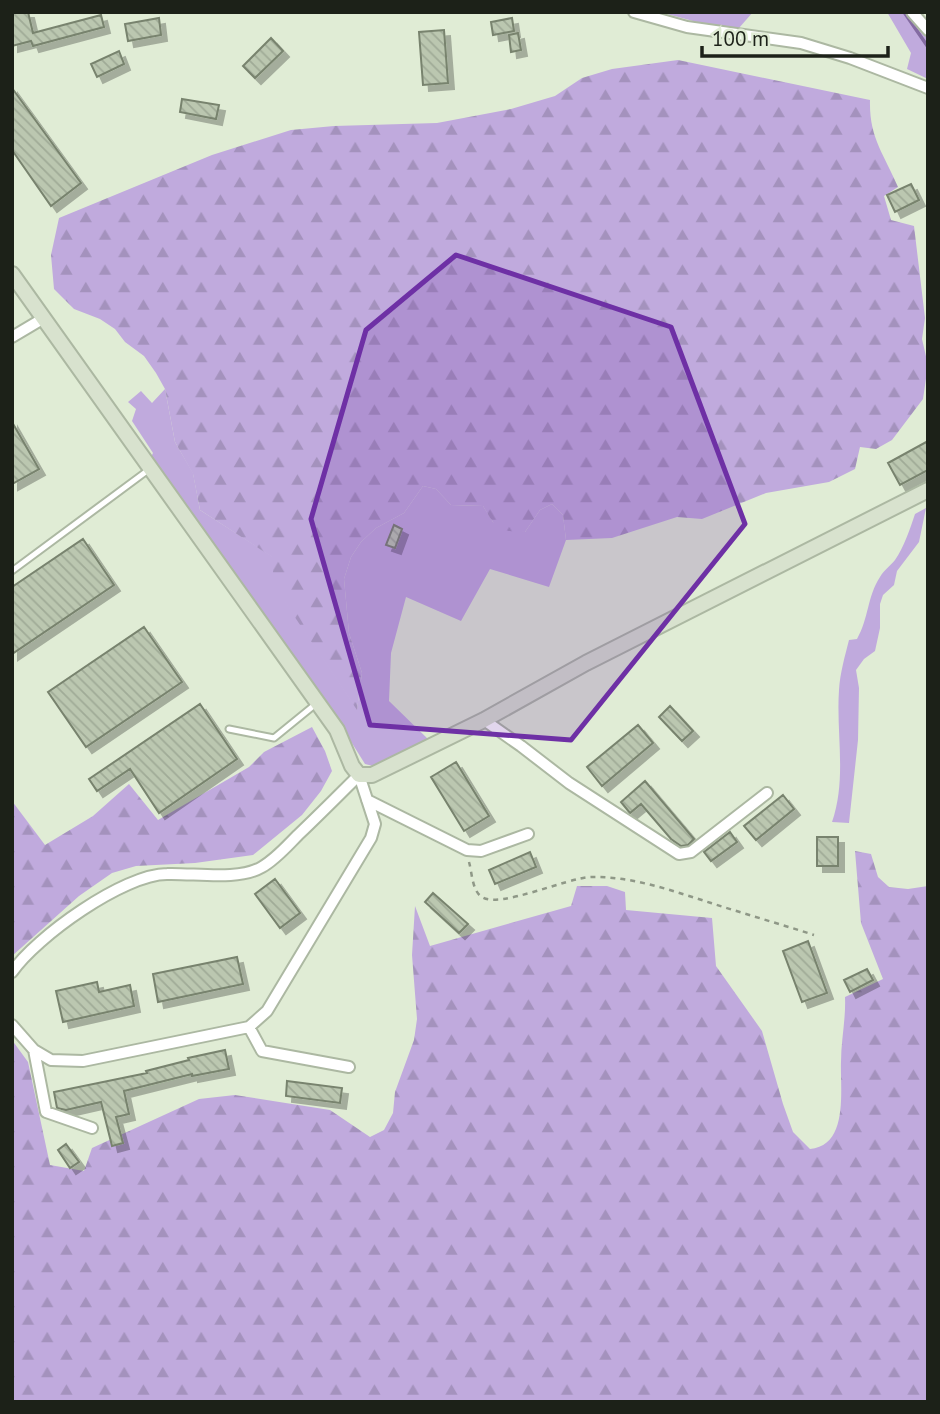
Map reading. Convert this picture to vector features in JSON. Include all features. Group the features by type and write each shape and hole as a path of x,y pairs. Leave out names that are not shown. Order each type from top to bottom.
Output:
{"street":[{"path":"634,12 687,27 801,43 850,58 928,88"},
{"path":"912,12 928,30"},
{"path":"12,274 337,730 352,766 359,775 376,824 371,838 267,1011 249,1027 83,1062 51,1060 34,1050 12,1026"},
{"path":"12,337 44,318"},
{"path":"12,972 71,918 109,893 139,878 164,873 244,874 262,867 280,853 359,775 372,775 484,720 598,657 928,490"},
{"path":"484,720 569,783 679,854 691,852 767,793"},
{"path":"367,800 467,850 481,851 528,834"},
{"path":"249,1027 262,1051 349,1067"},
{"path":"34,1050 46,1112 92,1128"}],"lane":[{"path":"12,570 151,468"},
{"path":"229,729 274,738 317,702"}],"path":[{"path":"467,850 476,890 482,898 510,898 574,878 612,878 682,892 814,934"}],"highlighted area":[{"path":"456,255 671,327 745,524 571,740 370,725 311,519 366,330"}],"green space":[{"path":"660,12 753,12 739,28 704,24"},
{"path":"887,12 908,12 928,39 928,79 907,69 911,53"},
{"path":"678,60 870,100 875,136 898,187 884,196 891,220 914,226 925,318 922,339 928,365 923,399 892,440 876,449 860,447 855,469 829,482 766,493 702,519 677,517 612,538 566,540 563,515 552,504 540,510 525,532 503,530 495,524 483,506 451,505 436,489 423,486 404,513 376,528 361,542 351,557 344,579 349,633 362,673 357,710 274,586 272,557 200,510 193,474 175,442 165,389 144,356 125,342 115,329 100,319 74,309 54,289 51,255 59,218 212,155 291,130 437,123 511,109 555,96 582,78 612,69"},
{"path":"165,389 175,442 193,473 200,510 273,557 275,586 357,709 362,673 349,633 344,579 351,557 361,542 376,528 404,513 423,486 436,489 451,505 483,506 493,522 525,532 540,510 552,504 563,515 566,540 549,587 490,569 461,621 406,597 391,653 389,701 429,740 377,767 365,764 256,603 150,459 153,453 132,421 136,409 128,402 141,391 152,403"},
{"path":"926,508 919,542 897,571 894,585 883,595 875,651 864,659 856,670 859,688 858,740 849,823 832,822 840,773 840,684 849,640 857,639 876,585 898,555 915,514"},
{"path":"312,727 332,771 321,791 302,815 253,855 195,863 136,866 112,873 79,896 12,956 12,801 45,845 93,816 129,784 158,820 249,767 264,752"},
{"path":"855,851 871,854 878,877 889,887 908,889 928,886 928,1402 12,1402 12,1040 28,1062 50,1165 84,1171 92,1148 199,1099 235,1095 330,1110 370,1137 384,1130 393,1113 395,1092 414,1040 417,1019 412,955 415,906 430,946 571,906 577,886 607,886 625,892 626,910 712,918 716,966 762,1031 793,1132 810,1149 822,1146 831,1138 840,1114 845,997 883,979 861,923"}],"building":[{"path":"12,12 28,12 33,33 101,15 104,27 33,46 31,41 12,46"},
{"path":"159,18 161,35 128,41 125,24"},
{"path":"512,18 514,31 493,35 491,22"},
{"path":"444,30 448,83 423,85 419,32"},
{"path":"518,33 521,50 511,52 509,35"},
{"path":"271,38 283,51 255,78 243,66"},
{"path":"119,51 124,64 97,77 91,64"},
{"path":"12,88 81,183 51,206 12,150"},
{"path":"182,99 219,105 216,119 180,112"},
{"path":"911,184 919,200 895,212 887,195"},
{"path":"12,422 39,469 12,484"},
{"path":"928,441 928,470 900,485 888,463"},
{"path":"394,525 402,529 395,548 386,545"},
{"path":"83,539 114,585 12,654 12,587"},
{"path":"144,627 182,682 86,747 48,692"},
{"path":"200,704 237,759 159,813 130,769 97,791 89,779"},
{"path":"670,706 693,731 682,741 659,717"},
{"path":"638,725 653,743 602,786 587,767"},
{"path":"456,762 489,816 464,831 431,777"},
{"path":"645,781 694,839 688,845 681,846 671,839 641,804 630,813 621,802"},
{"path":"783,795 794,809 756,840 744,826"},
{"path":"730,832 737,842 711,861 704,852"},
{"path":"817,837 838,837 838,866 817,866"},
{"path":"530,852 536,867 495,884 489,870"},
{"path":"275,879 300,913 280,928 255,894"},
{"path":"433,893 468,924 459,933 425,902"},
{"path":"808,941 827,993 802,1002 783,951"},
{"path":"237,957 243,984 158,1002 153,974"},
{"path":"867,969 873,980 850,992 844,980"},
{"path":"97,982 99,992 130,985 134,1006 63,1022 56,991"},
{"path":"225,1050 229,1069 192,1074 124,1091 129,1114 116,1117 123,1143 112,1146 101,1102 66,1110 57,1108 54,1092 147,1073 146,1071 189,1060 188,1058"},
{"path":"287,1081 342,1088 340,1103 286,1096"},
{"path":"66,1144 79,1162 70,1168 58,1150"}],"waterway":[{"path":"904,12 928,47"}]}
